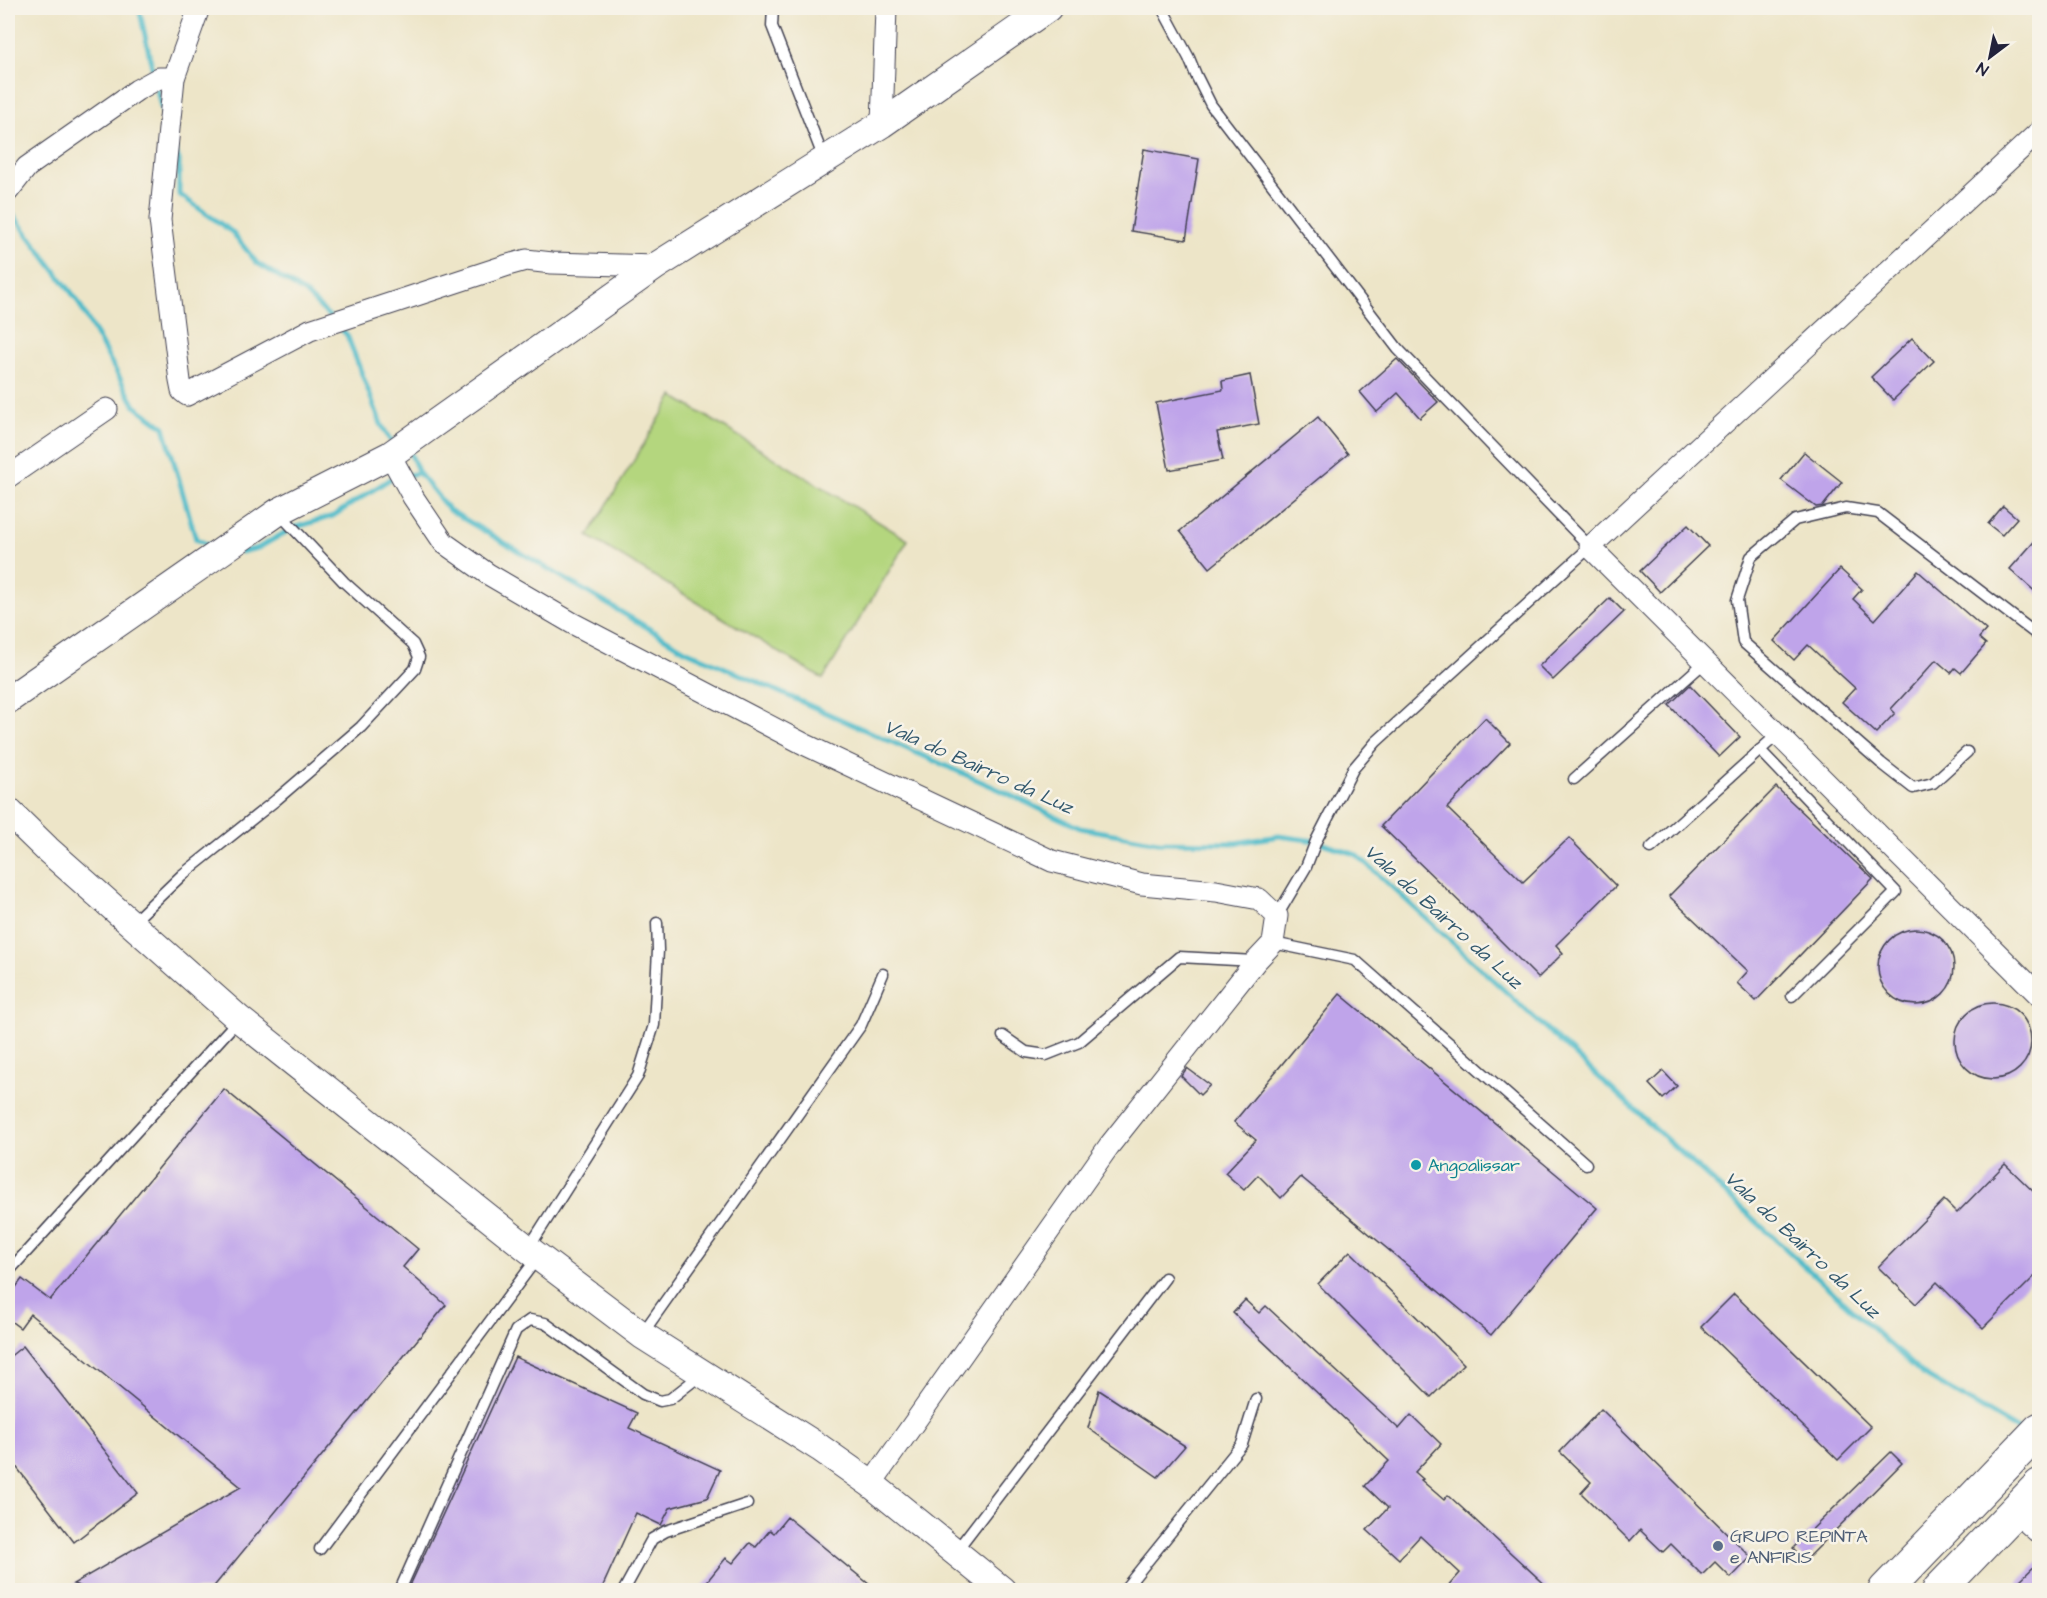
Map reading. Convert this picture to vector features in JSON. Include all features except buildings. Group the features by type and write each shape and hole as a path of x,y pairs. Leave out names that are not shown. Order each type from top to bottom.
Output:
{"main road":[{"path":"1885,1590 2040,1429"},
{"path":"1940,1590 2040,1485"}],"street":[{"path":"199,8 174,78 160,220 180,381 182,391 187,395 310,330 507,265 526,260 656,266"},
{"path":"882,124 886,8"},
{"path":"8,700 278,512 390,455 656,266 882,124 1048,8"},
{"path":"8,191 27,167 137,90 159,78 174,78"},
{"path":"2040,131 1590,547 2040,996"},
{"path":"8,477 107,409"},
{"path":"390,455 412,496 444,543 488,574 572,623 806,746 1052,861 1142,884 1216,891 1259,899 1277,916 1273,943 1256,961 1109,1146 871,1484"},
{"path":"8,811 47,849 239,1019 533,1253 642,1335 820,1448 871,1484 1002,1590"},
{"path":"2014,1510 2040,1534"}],"lane":[{"path":"772,8 772,26 824,159"},
{"path":"1162,8 1211,105 1398,349 1590,547 1376,742 1353,769 1306,867 1277,916"},
{"path":"1967,752 1933,783 1913,788 1881,763 1743,642 1737,600 1751,557 1795,520 1846,508 1878,513 2039,635"},
{"path":"131,924 182,875 260,814 361,727 415,669 419,657 413,644 344,582 278,512"},
{"path":"1574,779 1705,662"},
{"path":"1651,848 1778,734"},
{"path":"1760,750 1896,891 1792,996"},
{"path":"320,1549 533,1253 638,1076 654,1025 657,923"},
{"path":"1273,943 1355,960 1586,1164"},
{"path":"1003,1036 1026,1052 1046,1055 1079,1042 1179,957 1256,961"},
{"path":"642,1335 861,1025 883,974"},
{"path":"8,1272 239,1019"},
{"path":"956,1552 1165,1278"},
{"path":"400,1590 504,1352 516,1330 530,1320 545,1323 643,1394 660,1401 670,1399 702,1374"},
{"path":"1124,1590 1242,1444 1256,1399"},
{"path":"624,1590 652,1539 666,1531 747,1504"}],"green space":[{"path":"673,396 908,540 823,679 588,536"}],"waterway":[{"path":"139,8 154,76"},
{"path":"156,85 162,111"},
{"path":"175,149 179,160 179,194 232,232 257,263 305,293 330,317"},
{"path":"8,208 77,300 135,406 164,427 196,539 213,547"},
{"path":"338,326 347,335 381,424 390,440 395,441"},
{"path":"409,450 419,473"},
{"name":"Vala do Bairro da Luz","path":"408,475 419,473 449,510 685,650 1080,828 1158,842 1235,843 1279,836 1316,841 1357,855 1921,1373 2023,1433"},
{"path":"241,552 258,548 293,528 333,516 390,479 396,478"}],"place":[{"name":"Angoalissar","path":"1416,1165"},
{"name":"GRUPO REPINTA e ANFIRIS","path":"1718,1546"}]}
